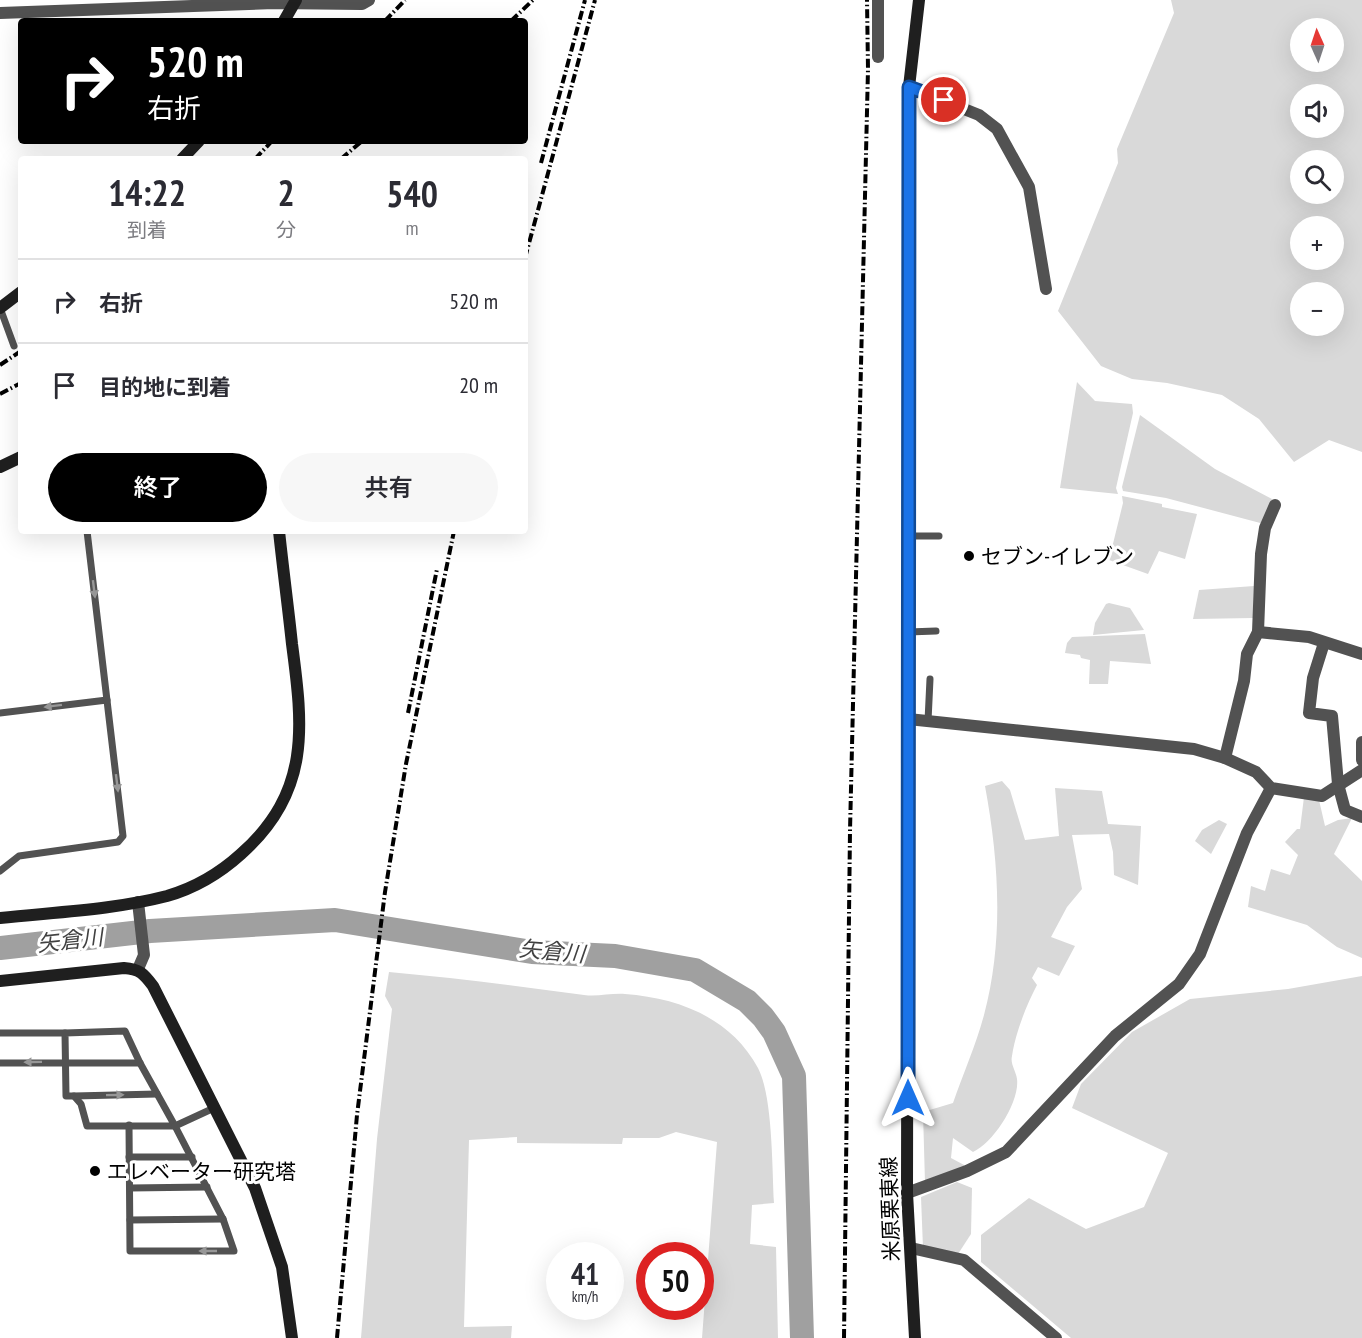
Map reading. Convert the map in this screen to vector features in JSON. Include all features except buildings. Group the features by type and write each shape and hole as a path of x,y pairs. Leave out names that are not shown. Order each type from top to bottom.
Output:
{"main road":[{"name":"米原栗東線","path":"915,1338 908,1193 909,87 919,0"},
{"path":"286,18 295,1"},
{"path":"185,156 196,144"},
{"path":"0,307 18,294"},
{"path":"0,467 18,459"},
{"path":"0,918 139,906 206,880 229,865 268,826 291,782 301,727 279,534"},
{"path":"0,981 138,969 153,986 255,1188 282,1267 292,1338"}],"street":[{"path":"0,13 295,1 362,4 369,0"},
{"path":"878,0 878,57"},
{"path":"909,87 980,115 997,129 1029,187 1046,290"},
{"path":"1225,758 1244,681 1247,654 1258,632 1262,545 1265,528 1275,505"},
{"path":"1258,632 1309,637 1362,654"},
{"path":"1324,643 1313,678 1309,713 1332,716 1338,784 1345,810 1362,817"},
{"path":"908,719 1194,749 1225,758 1256,772 1271,788 1322,796 1362,770"},
{"path":"1362,742 1362,760"},
{"path":"908,1193 967,1171 1005,1152 1114,1036 1179,984 1200,954 1247,833 1271,788"},
{"path":"138,969 144,955 139,906"},
{"path":"910,1248 964,1260 1056,1338"}],"lane":[{"path":"0,307 14,346"},
{"path":"0,871 19,856 118,842 123,836 87,534"},
{"path":"908,536 939,536"},
{"path":"908,632 936,631"},
{"path":"928,721 930,679"},
{"path":"0,712 107,700"},
{"path":"0,1033 125,1031 207,1187 234,1251 130,1251 129,1125"},
{"path":"65,1033 66,1096 158,1094"},
{"path":"0,1063 140,1063"},
{"path":"74,1096 81,1104 87,1125 175,1126 214,1108"},
{"path":"129,1157 192,1157"},
{"path":"130,1188 207,1187"},
{"path":"130,1220 222,1219"}],"shaded area":[{"path":"1171,0 1362,0 1362,452 1329,440 1294,462 1259,419 1222,395 1167,383 1132,379 1101,366 1058,311 1118,163 1117,149 1174,13"},
{"path":"1077,382 1095,401 1132,404 1133,413 1116,488 1118,494 1060,488"},
{"path":"1140,415 1215,469 1272,499 1264,524 1166,498 1123,491 1122,487"},
{"path":"1122,496 1197,514 1185,559 1159,551 1148,574 1109,560 1123,503"},
{"path":"1254,586 1253,618 1193,619 1199,590"},
{"path":"1106,604 1130,608 1144,630 1093,635 1095,623"},
{"path":"1145,634 1151,664 1110,661 1108,684 1089,684 1090,660 1081,658 1080,655 1065,653 1067,643 1072,637"},
{"path":"1002,781 1010,790 1025,840 1059,836 1055,788 1102,791 1108,824 1141,826 1138,885 1114,875 1109,834 1072,835 1082,889 1067,907 1051,937 1075,946 1059,976 1038,967 1032,978 1037,985 1022,1020 1012,1056 1017,1088 1010,1110 997,1131 973,1152 953,1138 951,1158 966,1166 925,1183 923,1112 953,1103 981,1026 990,987 995,958 997,900 994,843 985,786"},
{"path":"1304,797 1319,800 1325,826 1338,820 1352,818 1334,854 1362,881 1362,958 1337,947 1307,925 1248,907 1251,886 1265,891 1271,869 1290,875 1298,855 1285,842 1297,829 1300,829"},
{"path":"1219,820 1227,824 1211,854 1195,841 1202,830"},
{"path":"389,972 589,995 645,996 684,1006 702,1014 733,1036 758,1068 767,1096 774,1203 752,1205 750,1244 776,1247 778,1338 702,1338 703,1320 714,1320 714,1242 709,1242 717,1142 676,1132 659,1138 623,1138 622,1144 517,1143 517,1137 469,1140 464,1327 512,1326 511,1338 361,1338 377,1139 392,1009 385,996"},
{"path":"1362,976 1362,1338 1071,1338 981,1262 981,1235 1029,1198 1086,1229 1144,1207 1168,1153 1072,1108 1081,1084 1132,1032 1190,999 1288,989"},
{"path":"957,1182 972,1188 971,1234 958,1254 923,1248 921,1197"}],"waterway":[{"name":"矢倉川","path":"0,948 150,931 335,920 532,952 615,956 695,970 747,1001 763,1017 774,1032 794,1076 802,1338"}],"railway":[{"path":"388,18 405,0"},
{"path":"514,18 533,0"},
{"path":"541,163 585,0"},
{"path":"528,247 595,0"},
{"path":"844,1338 850,831 868,69 867,0"},
{"path":"258,156 269,144"},
{"path":"344,156 358,144"},
{"path":"0,365 18,353"},
{"path":"0,394 18,385"},
{"path":"337,1338 357,1115 385,892 406,764 453,534"},
{"path":"408,713 437,569"}],"place":[{"name":"セブン-イレブン","path":"969,556"},
{"name":"エレベーター研究塔","path":"95,1171"}],"route":[{"path":"908,1098 909,87 944,100"}]}
